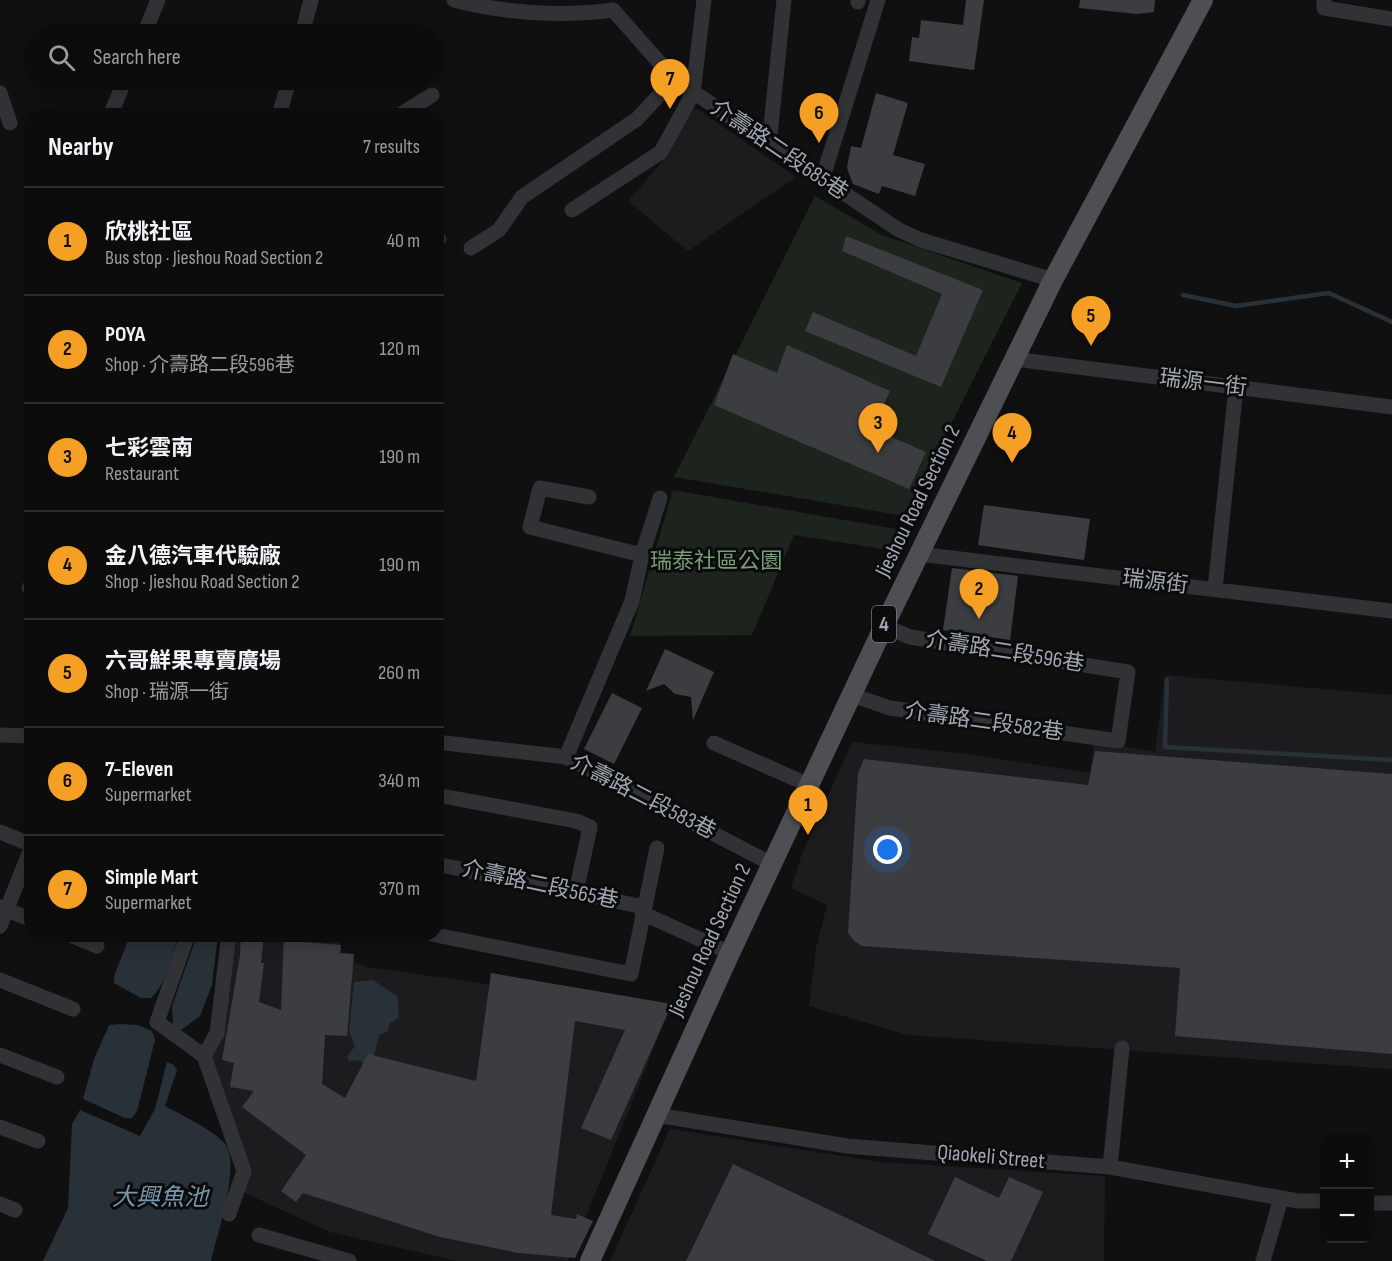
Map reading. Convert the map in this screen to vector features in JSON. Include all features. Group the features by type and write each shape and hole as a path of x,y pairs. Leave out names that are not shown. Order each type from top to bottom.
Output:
{"main road":[{"name":"Jieshou Road Section 2","path":"590,1261 730,953 919,554 1053,280 1203,0"}],"street":[{"path":"148,24 158,0"},
{"path":"305,24 311,0"},
{"name":"介壽路二段685巷","path":"454,0 524,11 596,12 612,10 674,79 769,145 899,230 921,240 1053,280"},
{"path":"572,210 661,152 693,93 704,0"},
{"path":"769,145 784,0"},
{"path":"822,180 878,0"},
{"path":"1324,0 1324,8 1392,19"},
{"path":"471,248 499,230 522,197 637,119 674,79"},
{"path":"113,108 121,90"},
{"path":"281,108 286,90"},
{"path":"0,93 10,123"},
{"path":"411,108 432,95"},
{"name":"瑞源一街","path":"1014,359 1392,407"},
{"path":"1215,589 1236,387"},
{"path":"589,497 540,488 530,527 642,555"},
{"path":"566,757 632,601 642,555 660,498"},
{"name":"瑞源街","path":"919,554 1392,611"},
{"name":"介壽路二段596巷","path":"884,626 910,637 1128,672 1118,741"},
{"name":"介壽路二段582巷","path":"852,695 890,708 1118,741"},
{"path":"0,735 24,736"},
{"name":"介壽路二段583巷","path":"444,743 566,757 772,864"},
{"path":"714,743 810,785"},
{"path":"444,796 576,821 590,826 576,892"},
{"path":"0,832 24,842"},
{"path":"444,937 631,974 657,848"},
{"path":"0,926 3,909 24,863"},
{"name":"介壽路二段565巷","path":"444,866 576,892 643,910 730,953"},
{"path":"3,909 24,917"},
{"path":"87,942 96,946"},
{"path":"185,942 157,1022 204,1056 244,1171 229,1214"},
{"path":"204,1056 218,1033 228,942"},
{"path":"0,980 73,1009"},
{"path":"1110,1167 1122,1048"},
{"path":"0,1055 57,1077"},
{"name":"Qiaokeli Street","path":"656,1115 846,1146 1110,1167 1281,1197 1320,1201"},
{"path":"0,1127 38,1141"},
{"path":"1263,1261 1281,1197"},
{"path":"1374,1203 1392,1203"},
{"path":"0,1204 15,1209"},
{"path":"259,1236 350,1261"}],"shaded area":[{"path":"693,106 796,177 688,251 628,201 668,155"},
{"path":"1165,675 1392,695 1392,1069 908,1035 809,1006 816,948 827,905 791,888 802,854 852,742 961,753 1090,773 1094,741 1155,752"},
{"path":"232,942 339,942 342,958 367,967 669,1010 568,1261 457,1261 330,1232 245,1193 211,1064"},
{"path":"670,1129 881,1162 1105,1176 1104,1261 610,1261"}],"green space":[{"path":"815,196 882,235 1022,283 905,516 674,477"},
{"name":"瑞泰社區公園","path":"673,490 913,532 902,552 794,535 752,635 630,636"}],"water":[{"path":"127,942 177,942 165,977 151,998 141,998 114,983 114,976"},
{"path":"195,942 217,942 212,985 200,1016 180,1031 173,1028 172,1006"},
{"path":"373,980 398,997 399,1018 390,1023 388,1031 379,1035 374,1056 364,1064 360,1060 349,1061 347,1057 355,1046 349,1031 354,982"},
{"name":"大興魚池","path":"109,1025 138,1025 152,1031 155,1040 137,1111 132,1118 125,1118 83,1099 94,1059"},
{"name":"大興魚池","path":"167,1062 174,1065 177,1070 165,1106 216,1136 227,1147 230,1157 229,1186 211,1261 43,1261 68,1208 72,1124 80,1110 140,1136 155,1109"}],"building":[{"path":"966,0 984,0 974,70 909,61 912,37 919,38 921,20 963,25"},
{"path":"1080,0 1155,0 1154,12 1137,14 1079,8"},
{"path":"876,93 908,103 893,155 925,164 915,196 882,186 879,194 853,184 847,168 851,146 861,148"},
{"path":"846,236 983,290 941,387 805,331 813,312 916,356 942,294 842,251"},
{"path":"787,345 890,391 873,429 926,452 909,489 714,405 733,354 777,373"},
{"path":"984,505 1090,519 1084,560 978,545"},
{"path":"952,568 1018,576 1010,640 943,630"},
{"path":"665,649 714,672 693,720 691,697 675,694 664,684 646,691"},
{"path":"612,693 642,708 614,764 584,749"},
{"path":"1095,751 1392,774 1392,1054 1175,1036 1180,968 862,946 854,941 848,933 858,773 864,759 1088,785"},
{"path":"241,942 263,942 261,963 264,963 259,1002 281,1010 284,942 341,945 340,953 354,954 347,1036 325,1035 322,1084 345,1098 368,1054 476,1081 491,973 672,1004 611,1140 581,1128 625,1030 575,1021 551,1215 576,1219 577,1214 593,1221 575,1258 518,1253 440,1237 303,1193 296,1202 281,1191 306,1155 242,1107 254,1091 230,1087 234,1063 222,1060"},
{"path":"733,1164 855,1222 935,1261 686,1261"},
{"path":"955,1177 999,1198 1009,1177 1043,1192 1011,1261 987,1261 928,1234"}],"waterway":[{"path":"1183,295 1236,306 1329,293 1392,322"},
{"path":"1167,680 1165,747 1392,760"}],"place":[{"name":"Simple Mart","path":"670,109"},
{"name":"7-Eleven","path":"819,143"},
{"name":"六哥鮮果專賣廣場","path":"1091,346"},
{"name":"七彩雲南","path":"878,453"},
{"name":"金八德汽車代驗廠","path":"1012,463"},
{"name":"POYA","path":"979,619"},
{"name":"欣桃社區","path":"808,835"}]}
